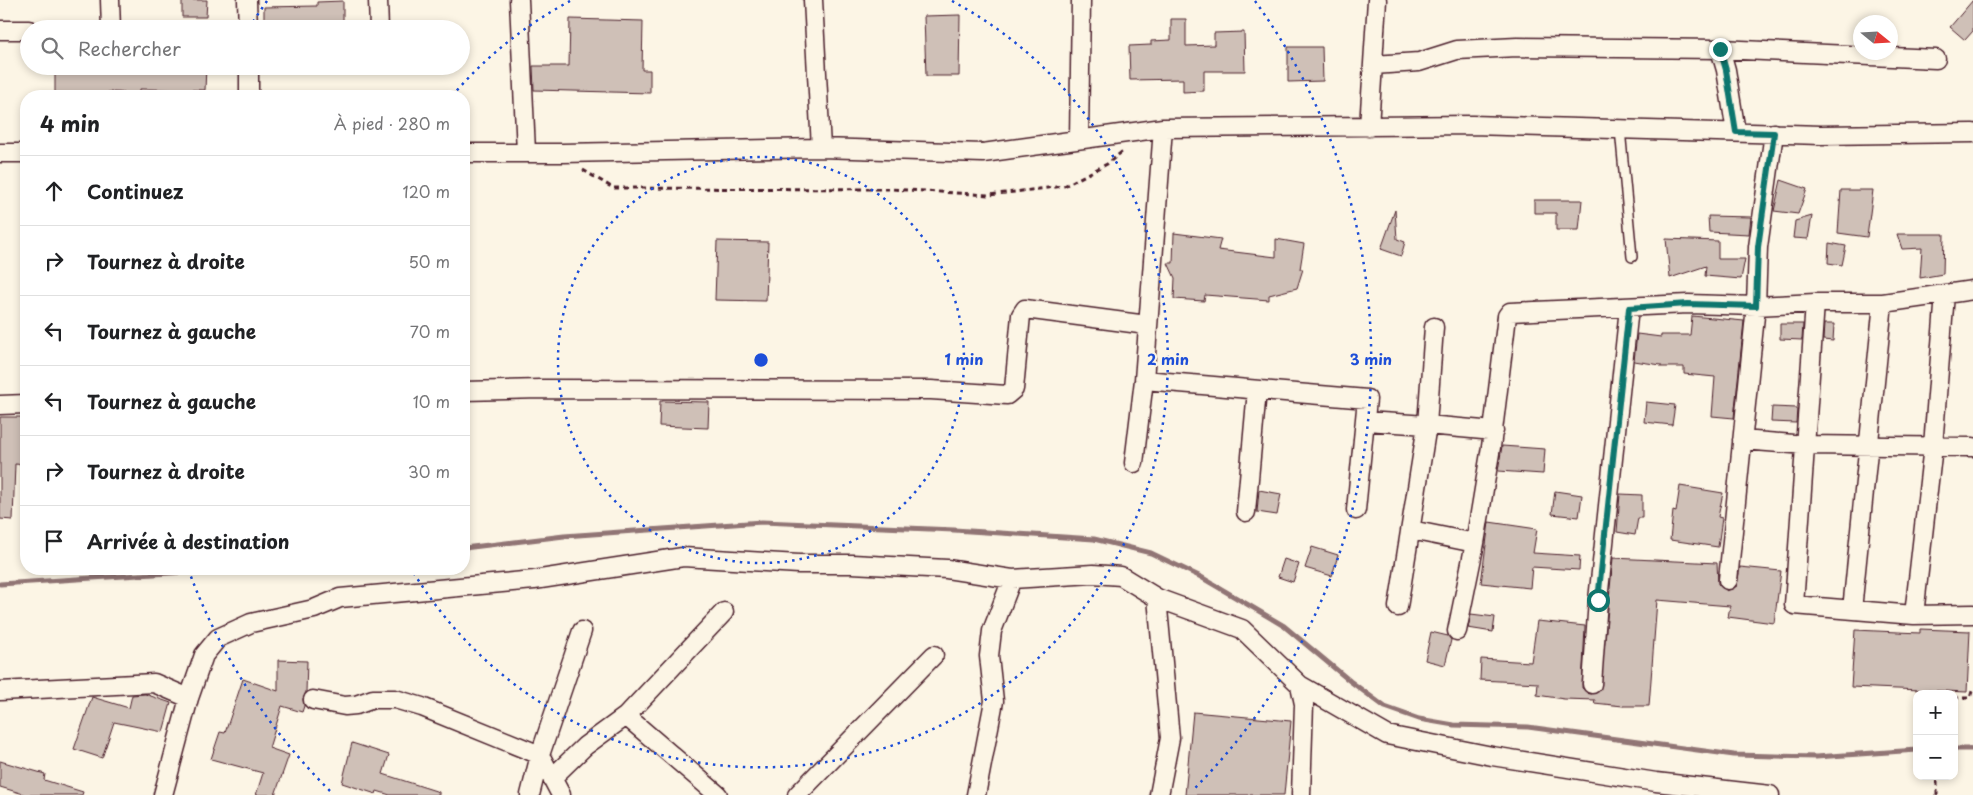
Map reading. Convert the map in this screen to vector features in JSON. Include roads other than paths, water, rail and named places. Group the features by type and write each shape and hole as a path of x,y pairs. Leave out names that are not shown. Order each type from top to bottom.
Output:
{"street":[{"path":"110,0 111,20"},
{"path":"247,0 248,20"},
{"path":"378,0 379,20"},
{"path":"519,0 526,152"},
{"path":"813,0 821,148"},
{"path":"1079,139 1081,0"},
{"path":"1369,127 1378,0"},
{"path":"0,30 20,30"},
{"path":"1374,65 1418,62 1457,50 1517,47 1720,49 1936,59"},
{"path":"1720,49 1726,70 1736,132"},
{"path":"249,75 249,90"},
{"path":"470,153 572,153 821,148 983,154 1163,128 1472,125 1774,133 1973,133"},
{"path":"1134,463 1144,380 1146,325 1163,128"},
{"path":"1728,580 1756,306 1758,247 1774,133"},
{"path":"0,152 20,153"},
{"path":"1457,631 1475,543 1494,430 1507,316 1510,312 1688,304 1756,306 1815,303 1883,304 1973,290"},
{"path":"1914,615 1933,446 1945,294"},
{"path":"1815,303 1794,605 1914,615 1973,614"},
{"path":"1852,610 1883,304"},
{"path":"1592,684 1598,600 1629,308"},
{"path":"470,391 540,389 914,390 1007,394 1014,389 1021,314 1025,309 1146,325"},
{"path":"1398,607 1427,426 1434,327"},
{"path":"1144,380 1367,398 1356,510"},
{"path":"1246,512 1257,390"},
{"path":"0,405 20,404"},
{"path":"1366,421 1494,430"},
{"path":"1742,440 1806,445 1973,447"},
{"path":"1411,530 1475,543"},
{"path":"163,795 189,698 204,655 218,638 251,623 314,609 340,598 534,580 683,557 799,564 852,564 947,569 1012,579 1093,574 1121,576 1157,598 1242,629 1300,685 1387,735 1492,756 1636,779 1770,795"},
{"path":"976,795 994,701 989,656 992,631 1012,579"},
{"path":"1157,598 1170,738 1159,795"},
{"path":"552,778 585,746 626,716 724,612"},
{"path":"530,795 540,755 582,631"},
{"path":"797,795 934,655"},
{"path":"0,691 154,683 189,698"},
{"path":"1300,685 1304,704 1301,795"},
{"path":"313,700 345,706 356,705 373,699 395,700 422,708 540,755 561,795"},
{"path":"626,716 718,795"}],"lane":[{"path":"1620,129 1632,257"}],"waterway":[{"path":"470,547 564,536 762,522 954,530 1094,539 1151,553 1201,577 1284,626 1350,681 1385,707 1419,719 1454,725 1528,727 1734,755 1816,757 1913,750"},
{"path":"0,584 139,575"},
{"path":"1958,749 1973,749"}]}
